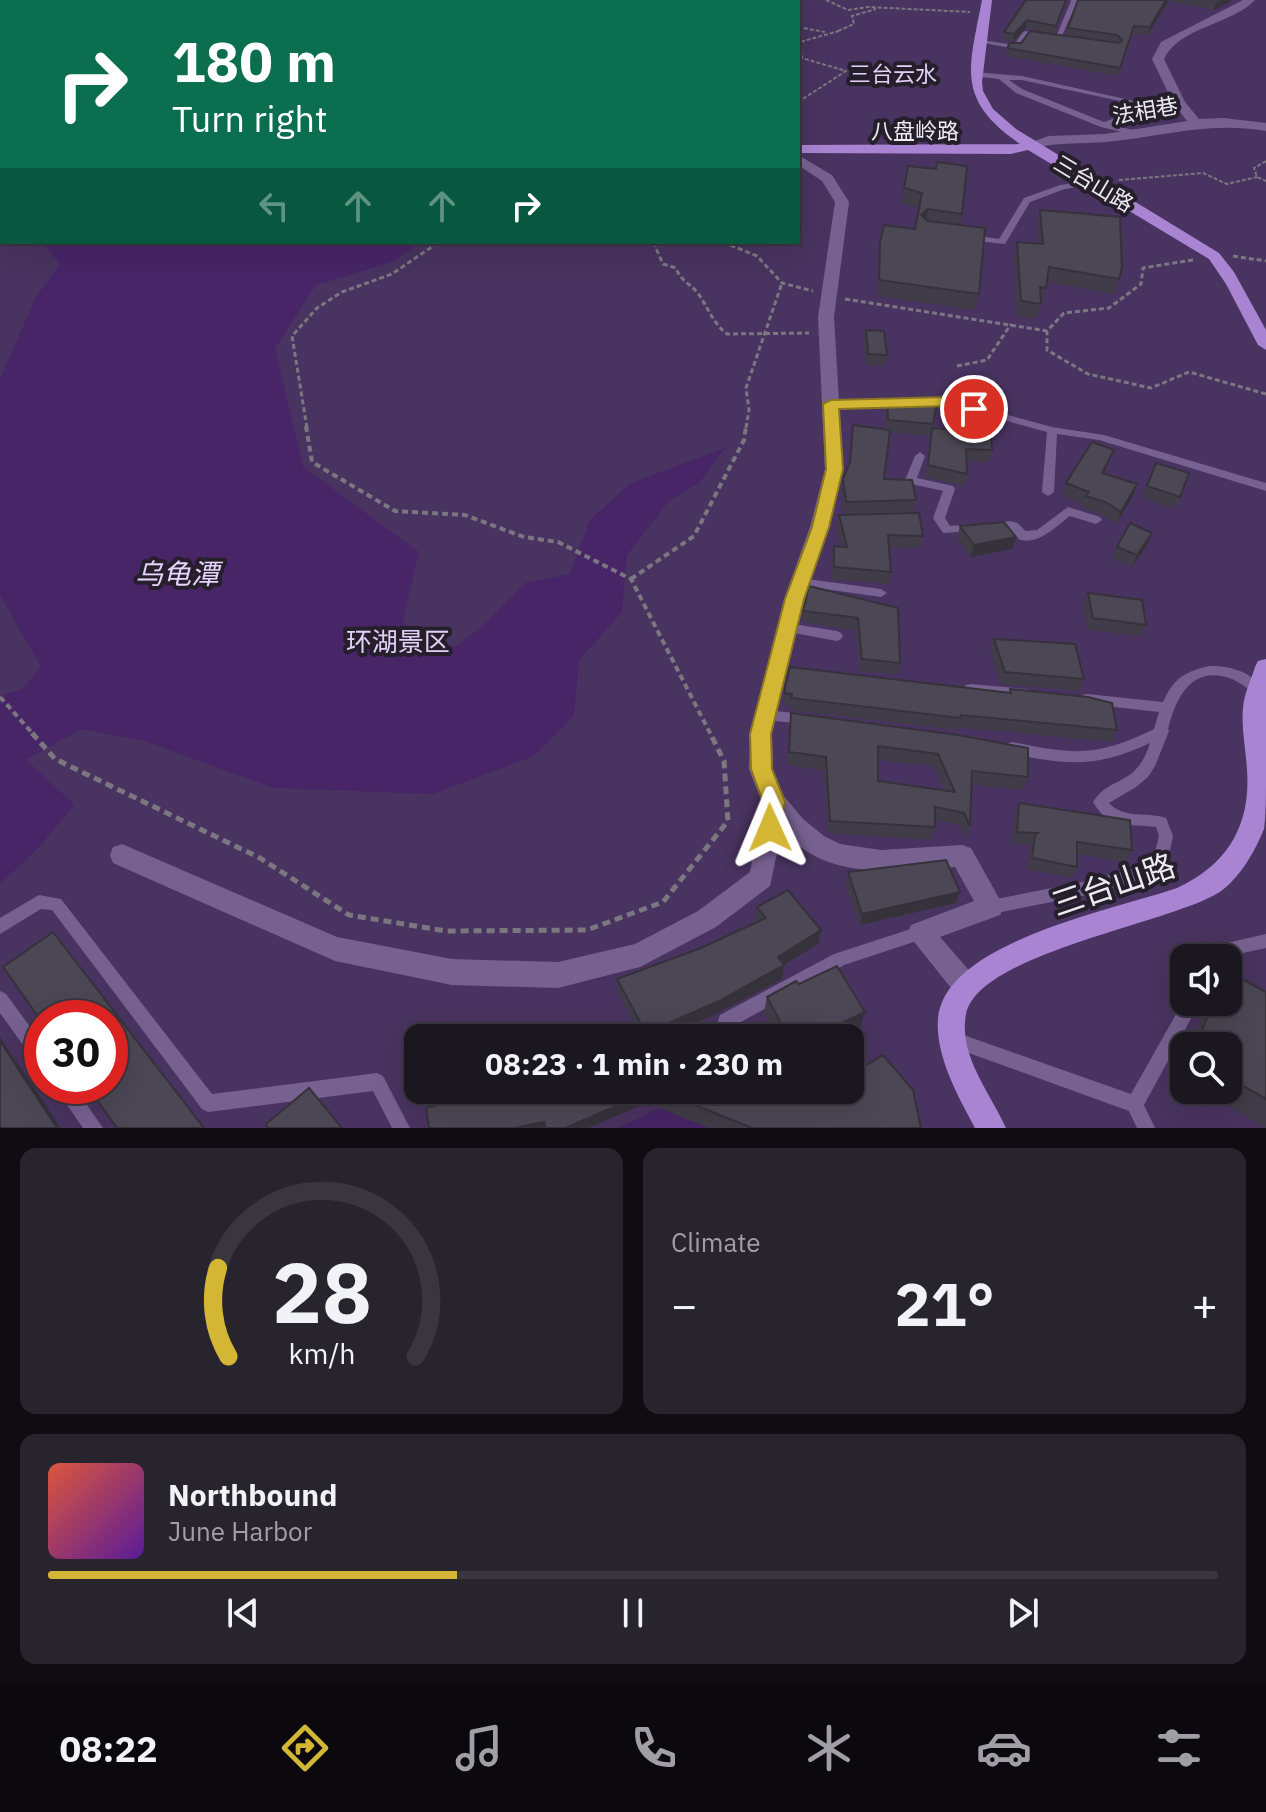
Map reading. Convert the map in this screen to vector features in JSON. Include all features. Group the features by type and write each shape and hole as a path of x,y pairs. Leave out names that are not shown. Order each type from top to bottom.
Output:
{"street":[{"path":"1195,122 1179,103 1158,59 1165,44 1239,9 1250,0"},
{"name":"三台山路","path":"986,7 977,93 988,112 1030,145 1216,257 1266,345"},
{"name":"法相巷","path":"1030,145 1048,139 1094,139 1139,134 1195,122 1236,120 1266,127"},
{"name":"八盘岭路","path":"800,149 1011,150 1030,145"},
{"path":"800,160 827,178 842,202 827,332 834,469 829,521 800,582 787,628 784,667 761,734 761,769 774,802 793,829 823,851 856,861 962,856 991,907 920,933 964,984 952,1013 955,1040 962,1073 991,1128"},
{"name":"三台山路","path":"964,984 993,963 1080,931 1138,914 1211,885 1255,831 1262,811 1254,708 1263,678"},
{"path":"122,855 335,949 452,972 558,975 640,955 707,919 761,878 774,802"}],"lane":[{"path":"1058,39 1071,13 1073,0"},
{"path":"982,42 1016,47 1025,33 1072,41"},
{"path":"977,74 1022,78 1148,105 1145,110 1104,125"},
{"path":"1001,77 1019,91 1104,125 1139,134"},
{"path":"956,235 1002,242 1027,200 1063,187 1094,182"},
{"path":"831,404 949,402 1052,430 1100,437 1266,487"},
{"path":"1048,492 1052,430"},
{"path":"920,456 911,480 949,489 939,518"},
{"path":"939,518 947,530 1014,526 1023,536 1040,533 1068,511 1096,520"},
{"path":"924,518 939,518"},
{"path":"800,582 881,593"},
{"path":"787,628 837,636"},
{"path":"991,907 1146,871 1162,855 1166,836 1161,822 1147,818 1129,822 1110,816 1100,802 1108,794 1128,787 1147,768 1176,685 1190,674 1218,670 1246,678 1263,678"},
{"path":"956,687 1035,695"},
{"path":"1066,697 1167,708"},
{"path":"766,715 812,720"},
{"path":"994,744 1084,760 1126,750 1162,731"},
{"path":"0,927 39,902 56,904 208,1103 377,1082 401,1128"},
{"path":"729,1024 726,1021 840,959 920,933"},
{"path":"1242,946 1266,941"},
{"path":"0,999 24,1032"},
{"path":"1135,1104 1184,1016"},
{"path":"955,1040 1135,1104 1146,1128"},
{"path":"76,1104 94,1128"}],"path":[{"path":"826,0 848,10 986,7"},
{"path":"852,16 877,7"},
{"path":"800,101 846,71 802,58 800,42 854,24 848,10"},
{"path":"800,27 822,32 839,31"},
{"path":"1257,177 1254,168 1266,161"},
{"path":"1094,182 1203,173 1227,184 1257,177 1266,181"},
{"path":"0,697 55,759 260,858 349,915 446,931 587,930 663,902 728,821 724,761 631,579 558,542 524,537 465,515 395,511 312,462 292,336 317,308 329,300 392,274 437,244"},
{"path":"656,244 663,264 676,268 679,277 696,291 714,323 727,334 827,332"},
{"path":"728,244 757,256 782,283 829,296 1047,331"},
{"path":"1266,261 1243,255 1143,268 1141,284 1109,308 1064,313 1047,331 1047,350 1088,374 1151,388 1189,372 1266,394"},
{"path":"631,579 694,536 744,440 749,410 746,388 782,283"},
{"path":"957,366 987,360 1011,324"}],"green space":[{"name":"环湖景区","path":"800,0 1266,0 1266,1128 0,1128 0,244 800,244"}],"water":[{"name":"乌龟潭","path":"30,244 418,244 392,262 316,285 275,348 303,467 419,552 403,620 417,643 456,646 484,625 525,583 570,574 590,520 631,483 725,448 699,483 668,502 627,555 622,612 579,660 574,716 534,756 433,794 274,788 144,741 81,729 26,760 75,805 38,848 0,884 0,696 22,689 41,667 0,595 0,379 36,297 60,264 44,245"},
{"path":"660,1108 709,1128 618,1128"}],"building":[{"path":"1026,0 1066,0 1056,26 1027,20 1014,34 1004,32"},
{"path":"1078,0 1166,0 1150,27 1134,26 1120,68 1007,48 1010,43 1021,43 1030,31 1120,43 1122,40 1117,35 1068,28"},
{"path":"937,162 967,166 962,214 928,209 921,215 928,221 985,228 979,294 879,280 884,225 915,229 922,193 904,188 908,166 936,169"},
{"path":"1040,210 1120,217 1122,268 1119,279 1049,267 1046,288 1040,287 1041,304 1021,301 1017,242 1043,244"},
{"path":"866,330 884,331 887,355 868,354"},
{"path":"887,398 937,404 933,424 888,420"},
{"path":"853,425 890,430 884,479 912,480 916,500 846,502 843,479 850,462"},
{"path":"932,428 991,433 992,450 966,449 967,474 928,465"},
{"path":"1092,442 1114,450 1102,473 1137,484 1121,512 1105,502 1086,496 1089,492 1066,483"},
{"path":"1156,463 1189,473 1180,497 1147,486"},
{"path":"919,513 923,536 888,535 891,572 834,567 834,546 847,547 839,515"},
{"path":"1004,522 1016,537 974,545 960,526"},
{"path":"1130,523 1152,533 1137,555 1117,547"},
{"path":"809,586 898,608 900,663 862,659 858,618 803,611"},
{"path":"1088,593 1142,600 1146,625 1093,618"},
{"path":"994,639 1075,644 1084,679 1005,672"},
{"path":"790,667 1011,693 1010,689 1088,697 1112,703 1117,730 961,715 960,718 791,698 792,694 785,693"},
{"path":"791,713 958,735 1028,748 1028,777 972,771 970,826 964,813 935,807 935,827 830,821 826,757 789,752","holes":["878,746 938,754 955,792 878,781"]},
{"path":"1019,803 1130,820 1132,850 1077,842 1077,867 1032,858 1035,835 1038,833 1017,832"},
{"path":"946,860 960,892 862,914 848,872"},
{"path":"788,890 821,930 778,957 784,965 719,1001 667,1024 641,1024 617,979 701,948 766,918 757,907"},
{"path":"53,932 105,1000 26,1000 3,967"},
{"path":"837,966 865,1012 839,1024 781,1024 767,997 796,981 799,984"},
{"path":"1242,979 1266,992 1266,1099 1242,1085 1242,1032 1201,1032 1208,1016 1242,1016"},
{"path":"128,1029 204,1128 117,1128 100,1104 128,1104"},
{"path":"0,1041 24,1078 24,1104 41,1104 57,1128 0,1128"},
{"path":"883,1055 913,1090 921,1128 752,1128 692,1104 864,1104 864,1067"},
{"path":"309,1088 342,1128 268,1128 266,1124"},
{"path":"442,1104 621,1104 565,1128 546,1128 544,1122 514,1128 429,1128 426,1108"}],"route":[{"path":"770,828 774,802 761,769 761,734 794,599 820,527 834,469 831,404 949,402 974,409"}],"park label":[{"name":"三台云水","path":"893,73"}]}
